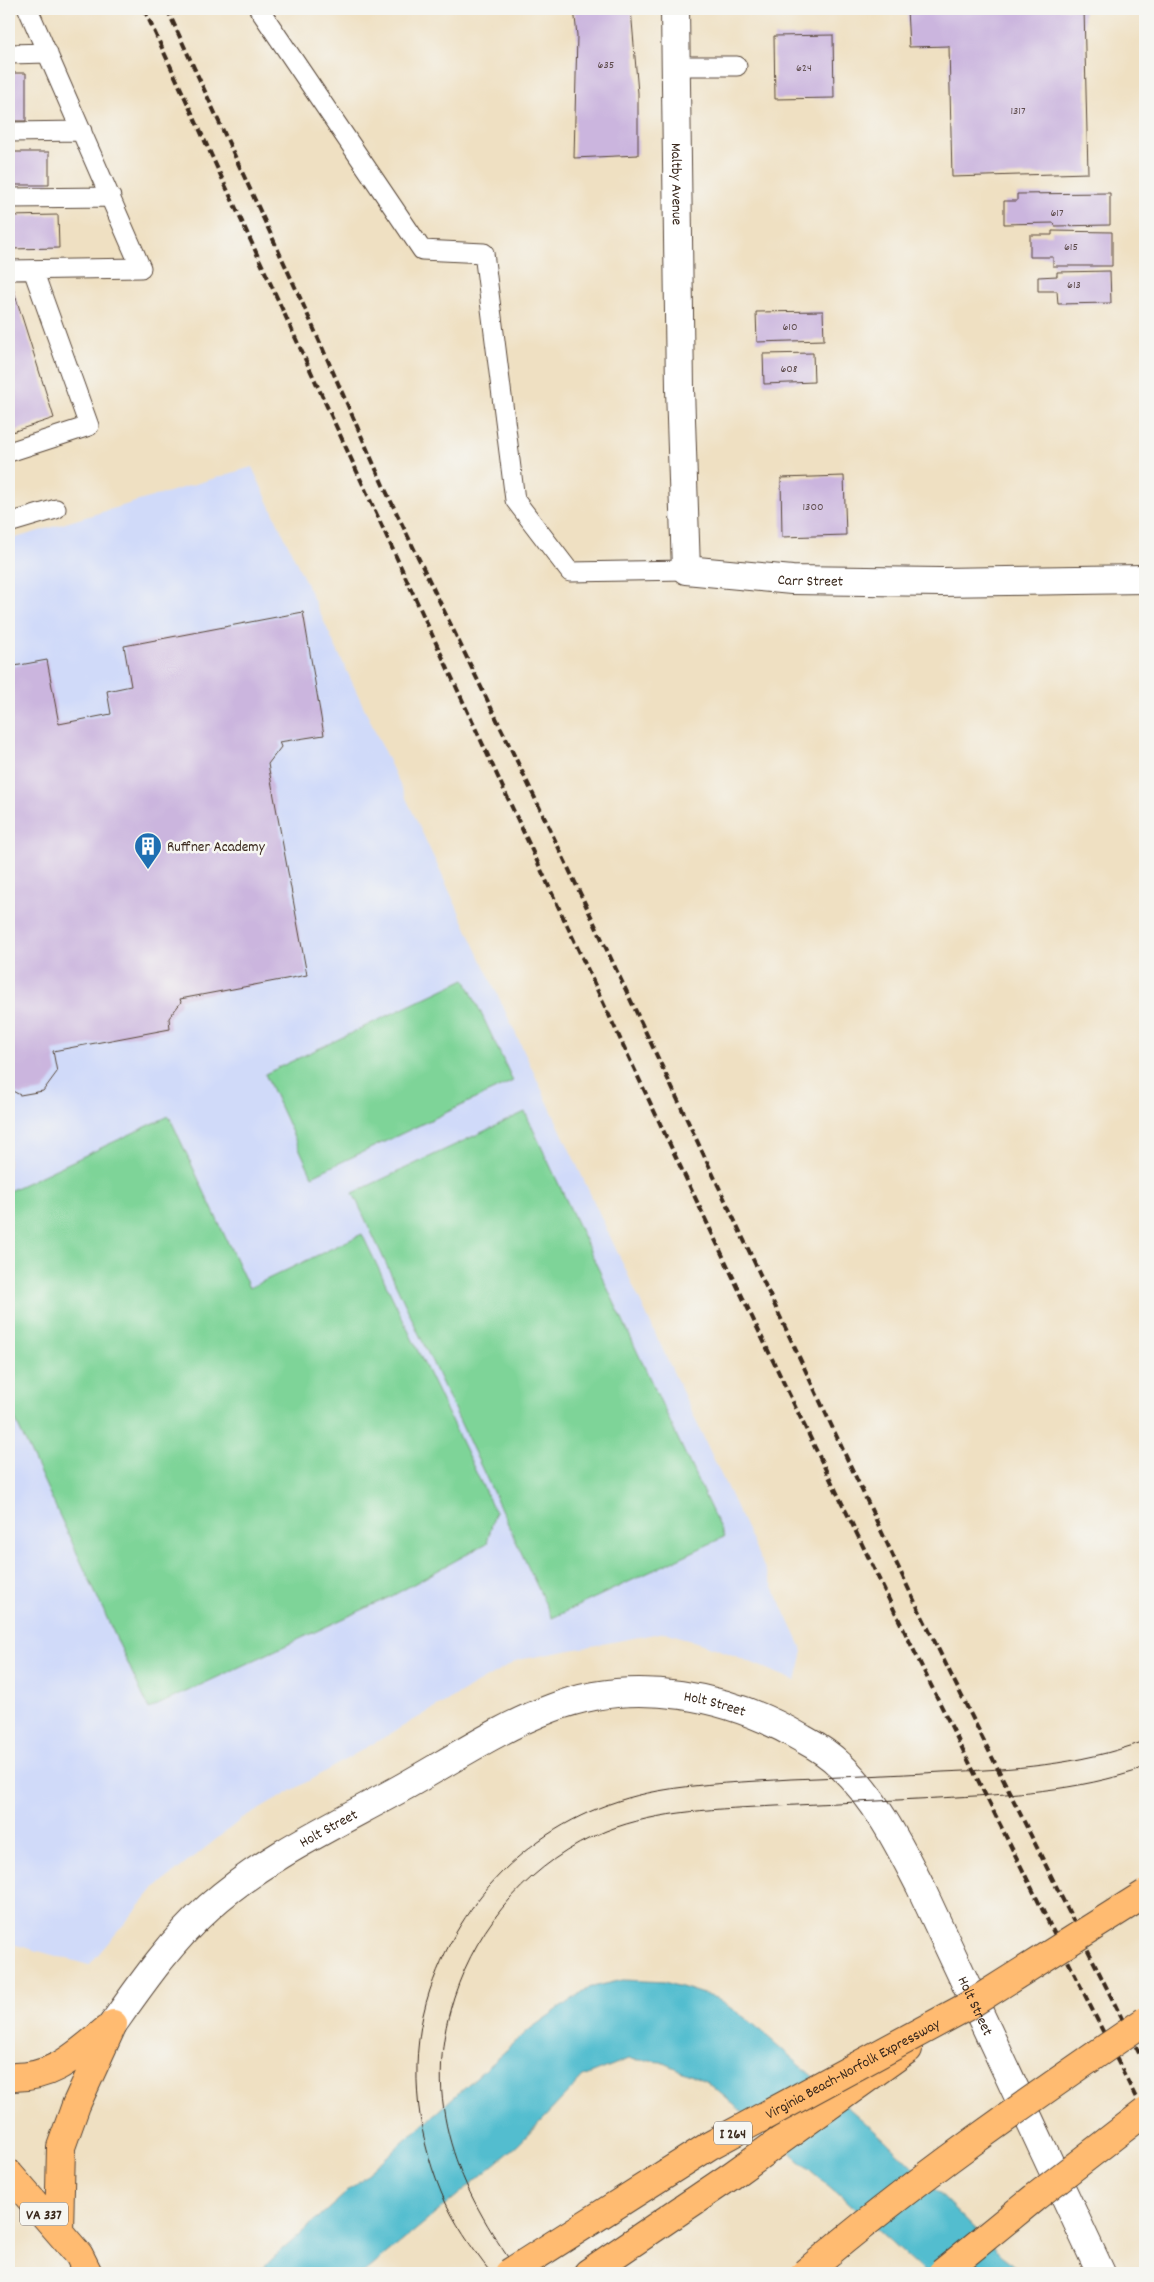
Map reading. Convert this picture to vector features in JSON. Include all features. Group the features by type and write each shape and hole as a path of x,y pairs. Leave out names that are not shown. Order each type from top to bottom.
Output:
{"highway":[{"name":"Virginia Beach-Norfolk Expressway","path":"509,2273 709,2146 966,2007 1145,1894"},
{"path":"588,2273 731,2176 966,2007"},
{"path":"805,2273 892,2201 946,2160 1145,2021"},
{"path":"9,2077 38,2076 55,2069 73,2058 113,2024"},
{"path":"59,2231 60,2147 76,2105 113,2024"},
{"path":"942,2273 1034,2198 1145,2112"},
{"name":"VA 337","path":"9,2174 79,2255 88,2273"}],"street":[{"name":"Maltby Avenue","path":"675,9 680,360 686,570"},
{"name":"Carr Street","path":"686,570 792,580 940,582 1145,579"},
{"name":"Holt Street","path":"113,2024 162,1957 208,1908 235,1886 303,1843 504,1731 553,1707 604,1693 635,1691 665,1693 702,1699 764,1717 786,1728 839,1763 869,1795 901,1849 920,1886 1101,2273"}],"lane":[{"path":"9,270 141,268 28,9"},
{"path":"259,9 422,250 484,253 515,500 559,558 570,572 686,570"},
{"path":"9,54 48,53"},
{"path":"675,66 737,66"},
{"path":"9,132 82,131"},
{"path":"9,198 111,197"},
{"path":"9,452 89,426 33,270"},
{"path":"9,523 56,509"}],"shaded area":[{"path":"252,467 803,1651 796,1681 718,1649 665,1632 518,1660 239,1821 155,1888 89,1965 9,1943 9,540"}],"green space":[{"path":"465,979 513,1081 312,1176 265,1074"},
{"path":"525,1112 724,1537 552,1618 353,1193"},
{"path":"169,1116 249,1288 362,1234 495,1512 487,1543 392,1596 149,1709 9,1406 9,1191"}],"water":[{"path":"623,1980 665,1982 716,1998 751,2022 885,2140 1002,2256 1025,2273 925,2273 844,2199 706,2081 662,2062 628,2059 583,2077 518,2145 364,2273 259,2273 271,2260 530,2029 588,1988"}],"building":[{"path":"574,9 631,9 638,93 638,155 574,158 577,35"},
{"path":"907,9 1084,9 1088,173 952,177 949,46 909,47"},
{"path":"833,35 834,98 775,99 774,36"},
{"path":"9,73 26,73 26,121 9,121"},
{"path":"9,152 49,152 49,185 9,185"},
{"path":"1110,193 1110,225 1055,226 1054,223 1004,224 1004,201 1017,201 1017,194"},
{"path":"58,215 59,248 9,249 9,216"},
{"path":"1052,231 1112,232 1112,266 1053,266 1053,257 1030,257 1030,235 1052,235"},
{"path":"1110,271 1111,303 1058,304 1057,291 1038,291 1038,277 1057,276 1057,272"},
{"path":"11,282 54,418 9,433 9,283"},
{"path":"823,311 824,340 757,342 756,312"},
{"path":"813,353 814,382 764,384 763,354"},
{"path":"844,476 846,535 782,537 781,478"},
{"name":"Ruffner Academy","path":"303,612 324,735 279,742 281,747 268,764 307,975 180,999 181,1002 169,1018 170,1029 53,1051 57,1072 43,1091 20,1095 9,1089 9,667 47,660 59,724 111,714 107,691 131,686 124,646"}],"tram line":[{"path":"491,2273 451,2214 432,2168 420,2118 417,2066 423,2015 430,1990 446,1952 465,1917 489,1886 516,1859 547,1835 581,1816 618,1801 658,1791 741,1782 969,1771 1045,1765 1094,1756 1145,1741"},
{"path":"519,2273 478,2209 463,2176 451,2143 444,2108 441,2073 445,2036 454,1997 464,1970 493,1920 532,1877 579,1843 626,1824 668,1815 733,1808 1017,1793 1068,1787 1119,1776 1145,1768"}],"railway":[{"path":"144,9 497,776 676,1158 894,1611 1145,2116"},
{"path":"167,9 302,302 383,485 547,823 911,1594 1145,2065"}],"place":[{"name":"Ruffner Academy","path":"148,870"}]}
